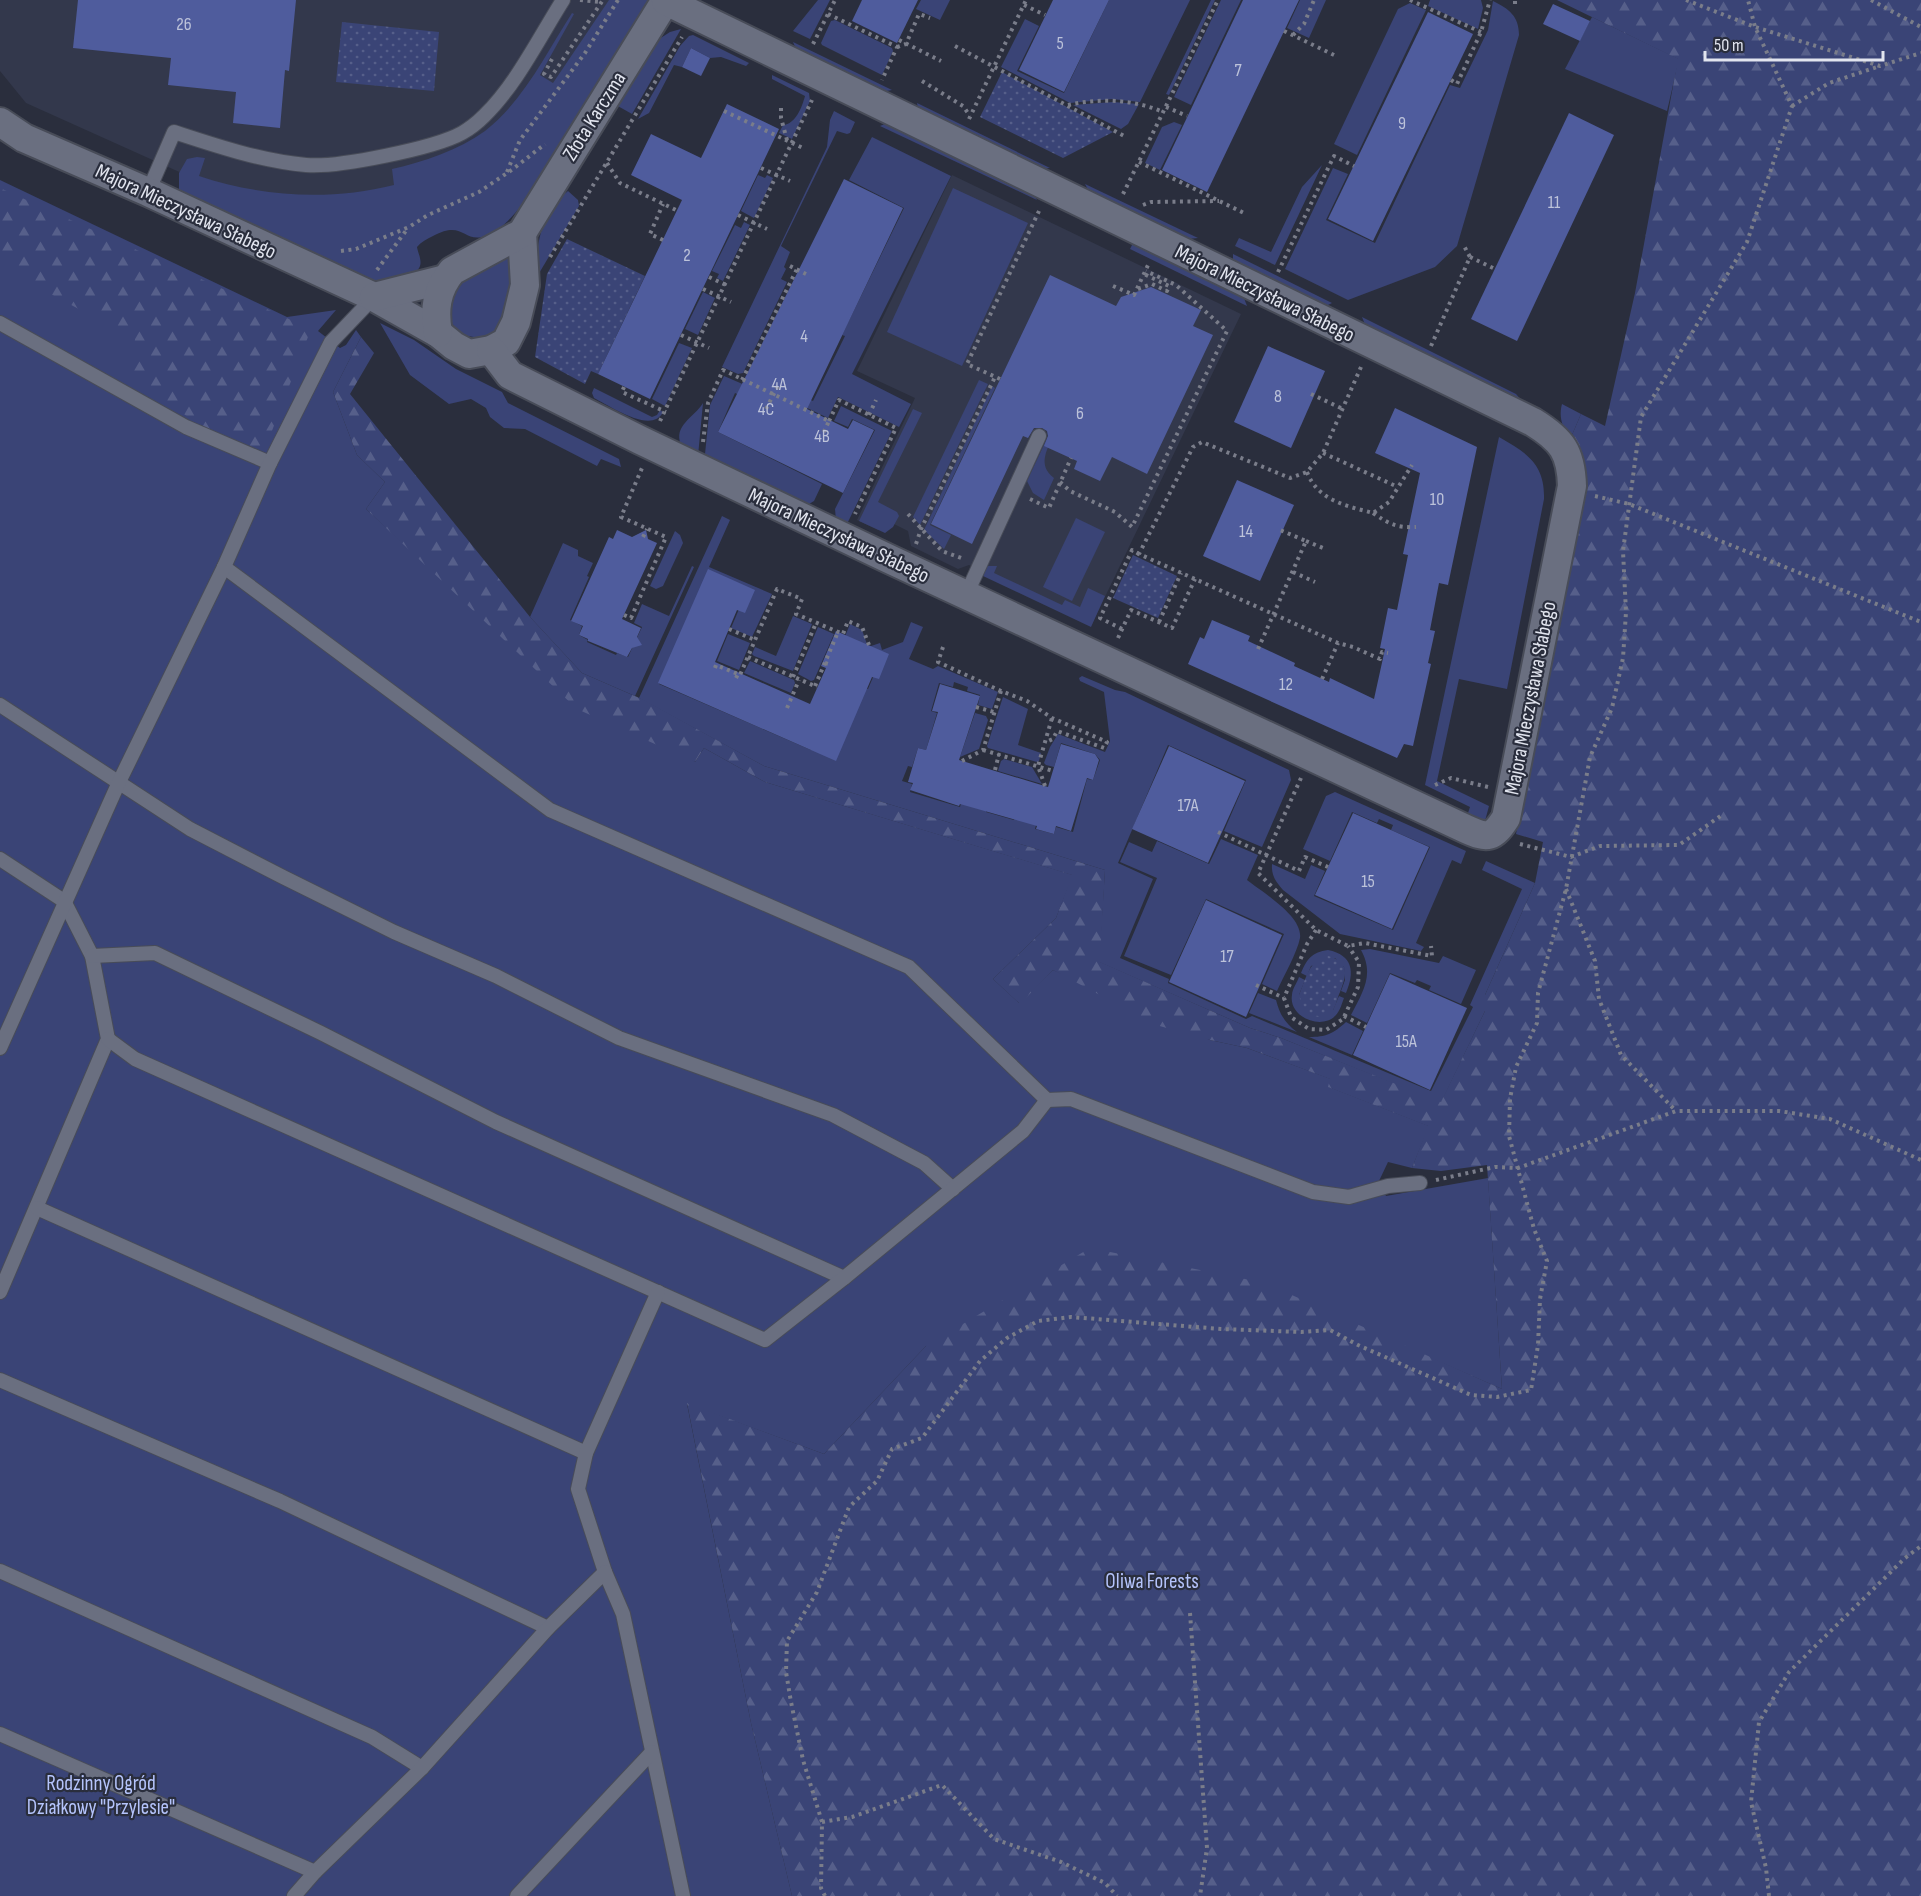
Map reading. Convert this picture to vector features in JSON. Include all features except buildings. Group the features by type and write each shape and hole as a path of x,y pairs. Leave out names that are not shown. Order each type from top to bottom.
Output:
{"street":[{"name":"Majora Mieczysława Słabego","path":"491,350 510,375 640,440 1466,830 1484,836 1498,830 1506,818 1572,491 1572,465 1563,448 1551,433 1533,422 666,1"},
{"name":"Złota Karczma","path":"446,279 452,271 522,233 666,1"},
{"name":"Majora Mieczysława Słabego","path":"0,122 24,138 148,192 369,295 438,333"},
{"path":"446,279 440,290 436,307 438,333 469,354 491,350 507,342 516,322 525,285 522,233"},
{"path":"369,295 446,279"}],"lane":[{"path":"148,192 174,132 252,156 308,166 344,163 412,149 461,133 483,117 505,92 563,0"},
{"path":"0,1048 118,782 224,567 270,463 332,342 369,295"},
{"path":"0,323 186,427 270,463"},
{"path":"966,595 1039,435"},
{"path":"224,567 550,810 909,967 1047,1100 1071,1100 1313,1192 1349,1197 1388,1186 1420,1183"},
{"path":"0,705 190,829 394,932 496,976 619,1038 833,1115 924,1162 953,1189"},
{"path":"0,859 64,901 92,956 108,1039 0,1292"},
{"path":"92,956 155,953 321,1033 496,1122 844,1278"},
{"path":"108,1039 135,1059 765,1340 1023,1131 1047,1100"},
{"path":"37,1208 586,1454"},
{"path":"658,1292 586,1454 578,1489 605,1572 623,1614 683,1896"},
{"path":"0,1380 280,1501 548,1628"},
{"path":"0,1571 372,1737 422,1768"},
{"path":"294,1896 315,1872 422,1768 548,1628 605,1572"},
{"path":"0,1734 315,1872"},
{"path":"518,1896 652,1752"}],"path":[{"path":"507,173 520,140 585,53 618,0"},
{"path":"811,47 835,0"},
{"path":"1121,197 1218,0"},
{"path":"1293,35 1304,24 1314,0"},
{"path":"1410,0 1481,32"},
{"path":"1451,81 1457,84 1481,32 1490,0"},
{"path":"1686,0 1755,27 1880,66"},
{"path":"1748,0 1755,27 1792,106"},
{"path":"1872,0 1921,27"},
{"path":"578,11 583,1 602,1"},
{"path":"555,53 544,74 551,77 602,1"},
{"path":"967,123 1025,2 1045,15"},
{"path":"828,14 897,47 906,44 920,14 930,18"},
{"path":"549,259 685,31"},
{"path":"1284,32 1334,55"},
{"path":"899,40 941,61"},
{"path":"955,46 1126,137"},
{"path":"882,81 897,47"},
{"path":"825,1896 821,1888 822,1822 803,1760 791,1702 786,1672 787,1641 816,1592 849,1507 877,1481 892,1449 922,1438 980,1361 1007,1338 1038,1321 1071,1317 1221,1329 1301,1332 1330,1330 1358,1346 1471,1395 1497,1397 1531,1390 1538,1345 1540,1299 1547,1261 1534,1228 1509,1136 1510,1099 1516,1067 1537,1023 1538,993 1566,889 1590,757 1612,708 1623,658 1626,612 1623,551 1641,417 1747,242 1792,106 1829,83 1921,53"},
{"path":"922,81 963,106 970,116"},
{"path":"655,424 663,419 777,176 790,142 814,97"},
{"path":"1067,105 1112,100 1139,103 1163,112"},
{"path":"1166,107 1187,116"},
{"path":"781,108 790,142"},
{"path":"724,111 806,149"},
{"path":"333,249 343,251 356,249 409,227 428,215 479,192 553,139"},
{"path":"1278,272 1334,156 1354,166"},
{"path":"607,162 620,183 676,210"},
{"path":"1139,162 1246,214"},
{"path":"761,168 790,181"},
{"path":"1139,206 1151,202 1220,201"},
{"path":"663,204 650,234 663,240"},
{"path":"915,548 921,529 997,378 967,364 1039,210"},
{"path":"738,215 767,229"},
{"path":"369,295 378,267 409,227"},
{"path":"1463,244 1470,257 1495,268"},
{"path":"1430,346 1470,257"},
{"path":"1113,286 1134,296 1149,263"},
{"path":"790,266 806,274"},
{"path":"742,380 796,269"},
{"path":"1138,289 1152,284 1167,291 1169,286 1145,273"},
{"path":"1060,482 1070,491 1115,512 1132,527 1227,331 1176,285 1145,273"},
{"path":"709,277 726,285"},
{"path":"703,289 731,302"},
{"path":"681,335 709,348"},
{"path":"1139,554 1193,447 1202,442 1290,478 1307,472 1323,453 1361,366"},
{"path":"702,447 708,403 723,370 829,421"},
{"path":"766,409 779,384"},
{"path":"624,387 621,392 666,412"},
{"path":"1311,394 1343,409"},
{"path":"822,436 839,400 896,428 851,523"},
{"path":"868,415 876,400"},
{"path":"1323,453 1398,487"},
{"path":"1050,505 1071,458"},
{"path":"1373,513 1389,502 1412,465"},
{"path":"624,615 631,618 666,537 621,517 642,467"},
{"path":"1307,472 1320,493 1342,505 1373,513 1401,527 1416,527"},
{"path":"1572,491 1629,504 1921,622"},
{"path":"908,514 942,551 949,555"},
{"path":"643,537 647,529"},
{"path":"1280,530 1323,548"},
{"path":"1258,650 1306,541"},
{"path":"1122,629 1100,618 1132,550 1338,643 1380,659 1382,652 1388,653"},
{"path":"646,567 652,570"},
{"path":"1293,572 1315,582"},
{"path":"1159,622 1181,573"},
{"path":"1118,637 1131,610 1172,628 1195,579"},
{"path":"715,668 716,665 737,676 740,675 777,589 802,599 796,614 843,634 848,621 864,630 869,645"},
{"path":"793,677 816,623"},
{"path":"729,629 755,640"},
{"path":"748,657 816,687 838,632"},
{"path":"1322,679 1338,643"},
{"path":"943,647 938,662 1027,701 1052,718 1107,742 1104,748 1057,731 1053,739 1046,742"},
{"path":"825,663 832,665"},
{"path":"788,708 800,680"},
{"path":"983,750 1001,691"},
{"path":"976,707 994,712"},
{"path":"1045,786 1038,766 1052,718"},
{"path":"962,761 983,750 1053,771"},
{"path":"995,770 999,754"},
{"path":"1429,786 1451,778 1491,788"},
{"path":"1296,789 1258,873 1316,930 1348,946 1359,962 1358,987 1344,1017 1326,1030 1309,1029 1291,1017 1284,998 1307,944 1316,930"},
{"path":"1498,830 1516,843 1571,857 1600,846 1679,845 1722,814"},
{"path":"1218,832 1299,871 1305,857 1328,867"},
{"path":"1566,889 1595,961 1599,999 1621,1055 1676,1112"},
{"path":"1348,946 1365,943 1432,956 1431,946"},
{"path":"1256,986 1284,998"},
{"path":"1344,1017 1366,1027"},
{"path":"1420,1183 1495,1167 1518,1168 1676,1112 1779,1111 1830,1119 1921,1160"},
{"path":"1768,1896 1766,1868 1751,1802 1760,1722 1789,1672 1905,1558 1921,1546"},
{"path":"1190,1613 1207,1848 1200,1896"},
{"path":"822,1822 852,1817 942,1785 994,1839 1061,1862 1105,1883 1117,1896"}],"shaded area":[{"path":"0,0 611,0 579,50 514,140 348,248 26,103 0,71"},
{"path":"952,175 1241,314 1091,626 969,565 958,569 911,546 908,531 892,523 878,530 857,520 915,398 857,371"}],"green space":[{"path":"609,0 651,0 522,205 505,224 488,235 476,237 450,230 424,241 417,247 420,266 406,277 384,282 371,282 179,196 179,173 187,159 197,157 205,158 199,176 247,189 321,195 394,185 392,169 452,150 475,138 498,119 522,92 572,13 574,14 540,75 553,83"},
{"path":"818,0 830,0 810,39 793,31"},
{"path":"921,0 950,0 940,20 916,9"},
{"path":"1109,0 1190,0 1140,102 1112,99 1070,103 1001,67 1025,19 1039,26 1017,71 1064,93"},
{"path":"1211,0 1215,0 1169,95 1166,94"},
{"path":"1221,0 1241,0 1191,105 1174,97"},
{"path":"1300,0 1326,0 1309,38 1287,28"},
{"path":"1430,0 1481,0 1483,8 1478,29 1428,6"},
{"name":"Oliwa Forests","path":"1557,0 1921,0 1921,1896 792,1896 751,1723 687,1403 824,1454 926,1346 1090,1248 1265,1283 1502,1389 1487,1165 1441,1171 1412,1168 1428,1126 1328,1087 1330,1079 1247,1048 1156,1025 1053,970 1020,1004 993,979 1056,918 1072,875 765,782 704,748 695,762 577,709 366,509 385,482 357,455 333,392 361,337 374,353 350,394 530,617 582,673 644,700 764,766 1105,870 1100,962 1250,1028 1281,1038 1441,1102 1485,1011 1485,995 1535,883 1543,842 1516,834 1581,504 1579,457 1572,435 1581,414 1605,426 1635,293 1678,59"},
{"path":"1493,1 1512,14 1519,28 1519,35 1457,246 1435,267 1348,300 1285,269 1333,168 1348,174 1326,220 1375,243 1450,85 1460,88 1488,30"},
{"path":"1410,3 1426,10 1357,155 1334,144 1398,9"},
{"path":"1592,17 1679,59 1667,111 1565,69"},
{"path":"835,20 892,48 893,51 882,75 822,45 831,21"},
{"path":"342,22 439,32 434,91 336,82"},
{"path":"681,29 632,114 616,105 656,41 670,32"},
{"path":"693,35 749,63 746,66 721,57 710,58 691,48 682,67 674,65 649,113 638,119 680,46 689,36"},
{"path":"793,42 892,90 881,92 797,51"},
{"path":"1002,72 1113,132 1063,158 980,117"},
{"path":"772,75 809,93 810,101 792,139 779,133 783,125 792,122 798,114 805,96 772,79"},
{"path":"1113,102 1139,104 1128,124 1121,129 1073,105"},
{"path":"917,103 1050,168 1039,169 918,108"},
{"path":"834,111 855,122 850,133 837,131 781,246 790,252 781,279 787,282 743,373 738,374 722,367 827,147 830,120"},
{"path":"1174,122 1182,125 1160,170 1145,163 1162,127"},
{"path":"887,123 1032,193 1037,200 880,126"},
{"path":"872,137 951,176 852,374 911,404 899,427 838,397 828,418 780,395 784,388 813,401 845,336 842,335 904,208 849,180"},
{"path":"1322,165 1275,265 1235,246 1239,238 1271,252 1302,187"},
{"path":"758,175 773,178 754,218 741,211"},
{"name":"Rodzinny Ogród Działkowy \"Przylesie\"","path":"0,180 287,317 336,310 318,331 340,348 346,345 356,330 361,337 333,392 357,455 385,482 366,509 427,565 695,762 704,748 765,782 1073,875 1056,918 993,979 1019,1003 1053,970 1210,1040 1247,1048 1331,1079 1329,1087 1429,1126 1412,1168 1388,1162 1379,1181 1386,1196 1488,1178 1502,1389 1385,1338 926,1346 824,1454 687,1404 751,1723 792,1896 0,1896"},
{"path":"1085,184 1198,238 1188,239 1091,195"},
{"path":"0,188 311,329 260,462 128,379 135,339 0,267"},
{"path":"953,188 1028,223 962,366 887,332"},
{"path":"568,191 578,200 579,206 538,275 537,251 542,228 552,208"},
{"path":"744,222 750,225 723,281 717,278 719,274 712,271 735,225 741,228"},
{"path":"567,239 645,276 598,374 591,371 585,384 535,357 547,274"},
{"path":"1134,241 1242,293 1247,306 1130,249"},
{"path":"511,247 515,287 499,329 491,335 479,338 457,331 447,316 452,286"},
{"path":"1233,254 1332,303 1326,306 1233,261"},
{"path":"703,292 715,298 698,335 685,329"},
{"path":"1362,317 1516,394 1529,409 1366,327"},
{"path":"380,323 414,340 456,369 502,392 508,403 619,459 621,467 601,459 597,466 525,429 504,428 490,417 486,408 471,399 449,404 410,375"},
{"path":"679,343 692,348 665,406 652,399"},
{"path":"724,376 768,395 762,406 735,393 718,432 822,484 814,501 809,504 705,454 710,405"},
{"path":"979,380 988,384 920,525 913,517"},
{"path":"992,386 995,388 930,525 951,535 944,549 924,530"},
{"path":"594,388 652,417 660,410 663,412 658,418 650,421 630,417 594,398 592,393"},
{"path":"703,403 698,456 681,445 679,438 682,427"},
{"path":"1562,404 1581,414 1572,435 1576,449 1562,422"},
{"path":"841,406 892,431 847,524 836,520 835,509 875,430 852,419 848,427 834,421"},
{"path":"913,409 922,413 878,502 897,512 899,516 893,527 885,533 859,521"},
{"path":"1050,432 1054,434 1046,452 1045,463 1054,478 1044,500 1033,493 1027,481"},
{"path":"1499,437 1526,454 1538,468 1544,487 1544,499 1507,689 1459,679 1437,781 1489,806 1485,821 1480,822 1471,821 1472,815 1468,813 1470,807 1425,785"},
{"path":"722,516 730,520 709,567 772,594 752,637 731,628 745,595 708,578 659,684 811,750 861,686 868,689 880,661 842,644 850,624 862,630 868,647 880,643 882,650 903,642 911,622 923,627 909,659 933,669 938,666 998,692 992,709 978,705 980,695 967,691 968,687 954,682 953,687 939,683 931,711 937,713 926,750 918,748 912,767 908,766 902,781 912,784 910,792 960,807 962,799 987,807 986,812 1014,820 1016,815 1037,821 1035,829 1054,834 1056,827 1073,832 1087,779 1093,780 1100,760 1095,754 1061,743 1054,767 1044,763 1058,734 1105,752 1110,741 1104,692 1080,681 1079,678 1082,676 1125,692 1289,770 1291,780 1262,847 1224,831 1246,780 1168,745 1118,863 1153,879 1120,958 1169,979 1168,983 1246,1019 1252,1016 1431,1091 1473,1007 1470,1005 1522,889 1482,870 1486,861 1535,883 1485,995 1485,1011 1441,1103 1281,1038 1250,1028 1099,962 1105,870 764,766 639,698"},
{"path":"1076,518 1105,532 1072,601 1043,587"},
{"path":"675,531 680,535 683,543 663,586 656,589 650,586"},
{"path":"563,543 578,550 578,556 593,563 570,620 582,626 579,635 588,640 587,642 616,655 617,653 628,657 642,627 634,623 642,604 669,616 692,566 694,567 635,696 582,673 530,617"},
{"path":"1133,555 1177,576 1158,618 1113,598"},
{"path":"987,566 997,566 994,573 1062,605 1065,600 1080,607 1088,588 1105,596 1091,627 983,576"},
{"path":"793,616 812,624 793,671 752,654 755,647 776,656"},
{"path":"818,627 834,634 814,680 811,681 798,674"},
{"path":"728,634 750,643 739,670 717,661"},
{"path":"750,661 794,680 791,693 744,673"},
{"path":"1003,697 1028,709 1018,745 1041,753 1039,761 988,748"},
{"path":"975,713 986,716 988,720 979,749 960,757"},
{"path":"1004,759 1032,767 1042,784 998,771"},
{"path":"1335,792 1466,851 1461,864 1452,860 1416,943 1424,947 1421,951 1340,934 1283,890 1274,878 1272,864 1305,879 1311,865 1325,871 1314,896 1393,930 1430,847 1391,830 1393,825 1379,819 1377,823 1352,812 1330,861 1303,849 1326,796"},
{"path":"1221,839 1258,855 1247,880 1289,913 1299,930 1300,938 1296,950 1277,991 1262,984 1284,934 1206,899 1171,975 1124,956 1157,878 1120,862 1129,842 1152,852 1157,841 1209,864"},
{"path":"1370,949 1439,963 1443,956 1476,970 1461,1004 1429,990 1431,986 1417,980 1415,983 1390,973 1367,1023 1351,1015 1363,991 1367,976 1365,959 1361,950"},
{"path":"1328,950 1343,956 1350,966 1346,993 1341,991 1345,980 1344,967 1335,958 1311,966 1307,976 1301,973 1311,957 1318,952"},
{"path":"1328,956 1341,963 1344,967 1345,978 1333,1010 1328,1015 1317,1017 1308,1011 1299,995 1312,965"},
{"path":"1299,977 1305,980 1299,995 1333,1010 1339,996 1344,998 1336,1015 1330,1020 1315,1022 1295,1010 1292,995"},
{"path":"1258,993 1276,1000 1284,1018 1297,1032 1249,1013"},
{"path":"1346,1022 1363,1031 1352,1055 1309,1037 1329,1034"}]}
